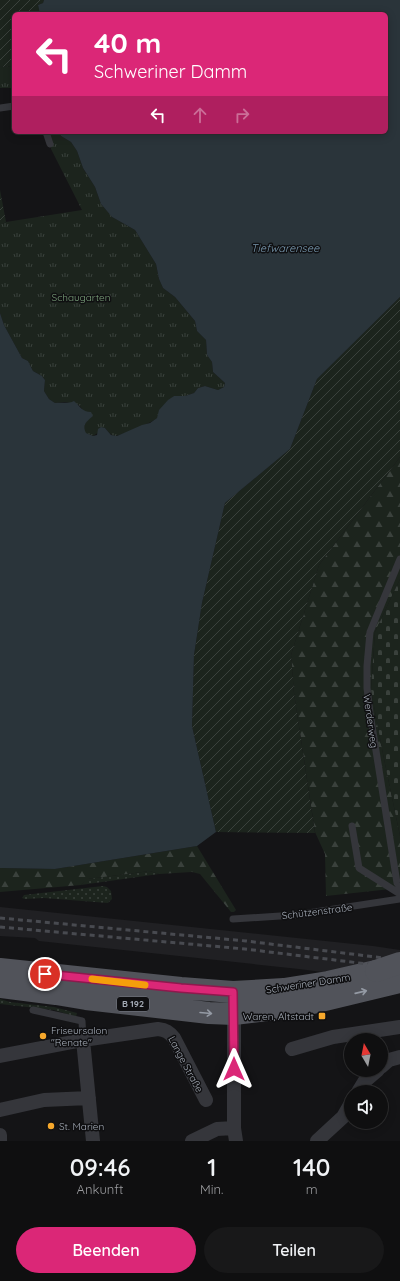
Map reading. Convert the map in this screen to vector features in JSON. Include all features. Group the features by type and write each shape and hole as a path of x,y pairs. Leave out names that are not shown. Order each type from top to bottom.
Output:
{"main road":[{"name":"Schweriner Damm","path":"0,969 174,988 233,992 284,989 328,982 376,971 400,963"},
{"name":"Schweriner Damm","path":"0,987 86,999 209,1013 234,1014 300,1006 392,984"},
{"path":"233,992 234,1014"}],"street":[{"path":"192,1141 217,1129 235,1134 234,1014"},
{"path":"292,1049 334,1037 400,1027"},
{"name":"Lange Straße","path":"0,1056 83,1040 158,1028 170,1033 174,1038 206,1100"},
{"path":"83,1040 93,1141"},
{"path":"388,1061 400,1057"},
{"path":"362,1085 370,1077"},
{"path":"0,1110 44,1100 89,1098"},
{"path":"318,1141 344,1115"},
{"path":"0,1135 0,1141"}],"lane":[{"path":"0,108 12,106"},
{"path":"47,134 50,144"},
{"name":"Werderweg","path":"400,559 370,632 367,688 397,884 400,887"},
{"path":"352,826 359,868 400,894"},
{"name":"Schützenstraße","path":"233,919 295,915 400,900"},
{"path":"33,1010 82,1021 83,1040"}],"shaded area":[{"path":"0,907 400,950 400,982 299,969 39,941 35,938 0,936"}],"green space":[{"path":"0,0 44,0 43,3 38,5 40,12 12,12 12,66 0,67"},
{"path":"12,66 12,88 0,88 0,67"},
{"name":"Schaugarten","path":"48,134 60,134 71,142 77,151 83,168 95,187 101,204 112,217 135,230 156,264 159,279 163,288 175,297 195,321 197,331 206,340 207,355 212,362 213,372 225,383 224,387 218,390 205,386 198,388 194,393 185,396 174,396 156,419 136,429 115,436 109,433 105,428 93,436 85,433 84,426 92,416 83,410 79,405 65,402 55,403 49,399 44,391 45,380 42,376 33,371 28,361 22,358 4,325 0,313 0,224 82,210 51,149"},
{"path":"0,190 6,222 3,224 0,224"},
{"path":"400,297 400,457 319,565 291,655 294,693 315,833 216,832 192,726 194,655 202,603 225,503 290,449 317,379"},
{"path":"400,457 400,579 375,632 371,690 400,836 400,888 326,896 325,854 315,832 294,693 291,655 319,565"},
{"path":"400,579 400,836 371,690 375,632"},
{"path":"197,846 236,910 234,912 231,912 200,874 192,872 159,874 150,871 88,879 81,885 0,892 0,868 55,869"},
{"path":"150,871 159,874 81,885 87,879"},
{"path":"103,886 107,887 111,891 112,899 108,903 44,898 22,898 24,895"},
{"path":"0,999 10,1002 54,1007 77,1013 76,1017 54,1010 0,1004"}],"water":[{"name":"Tiefwarensee","path":"44,0 400,0 400,297 317,379 290,449 225,503 202,603 194,655 192,726 216,832 197,846 55,869 0,868 0,313 4,325 22,358 28,361 33,371 42,376 45,380 44,391 49,399 55,403 67,403 74,401 83,410 91,412 93,416 84,428 86,433 93,436 97,435 98,429 101,427 105,428 111,435 117,436 150,423 157,418 159,410 174,396 185,396 194,393 198,388 205,386 218,390 224,387 225,383 213,372 212,362 207,355 206,340 197,331 195,321 175,297 163,288 159,279 156,264 135,230 112,217 101,204 95,187 83,168 77,151 71,142 60,134 388,134 388,12 40,12 38,5 43,3"}],"railway":[{"path":"0,918 246,941 400,960"},
{"path":"0,927 245,949 400,968"}],"slow traffic":[{"path":"92,979 145,985"}],"place":[{"name":"Waren, Altstadt","path":"322,1016"},
{"name":"Friseursalon \"Renate\"","path":"43,1036"},
{"name":"St. Marien","path":"51,1126"}],"route":[{"path":"45,974 195,990 233,992 234,1069"}]}
